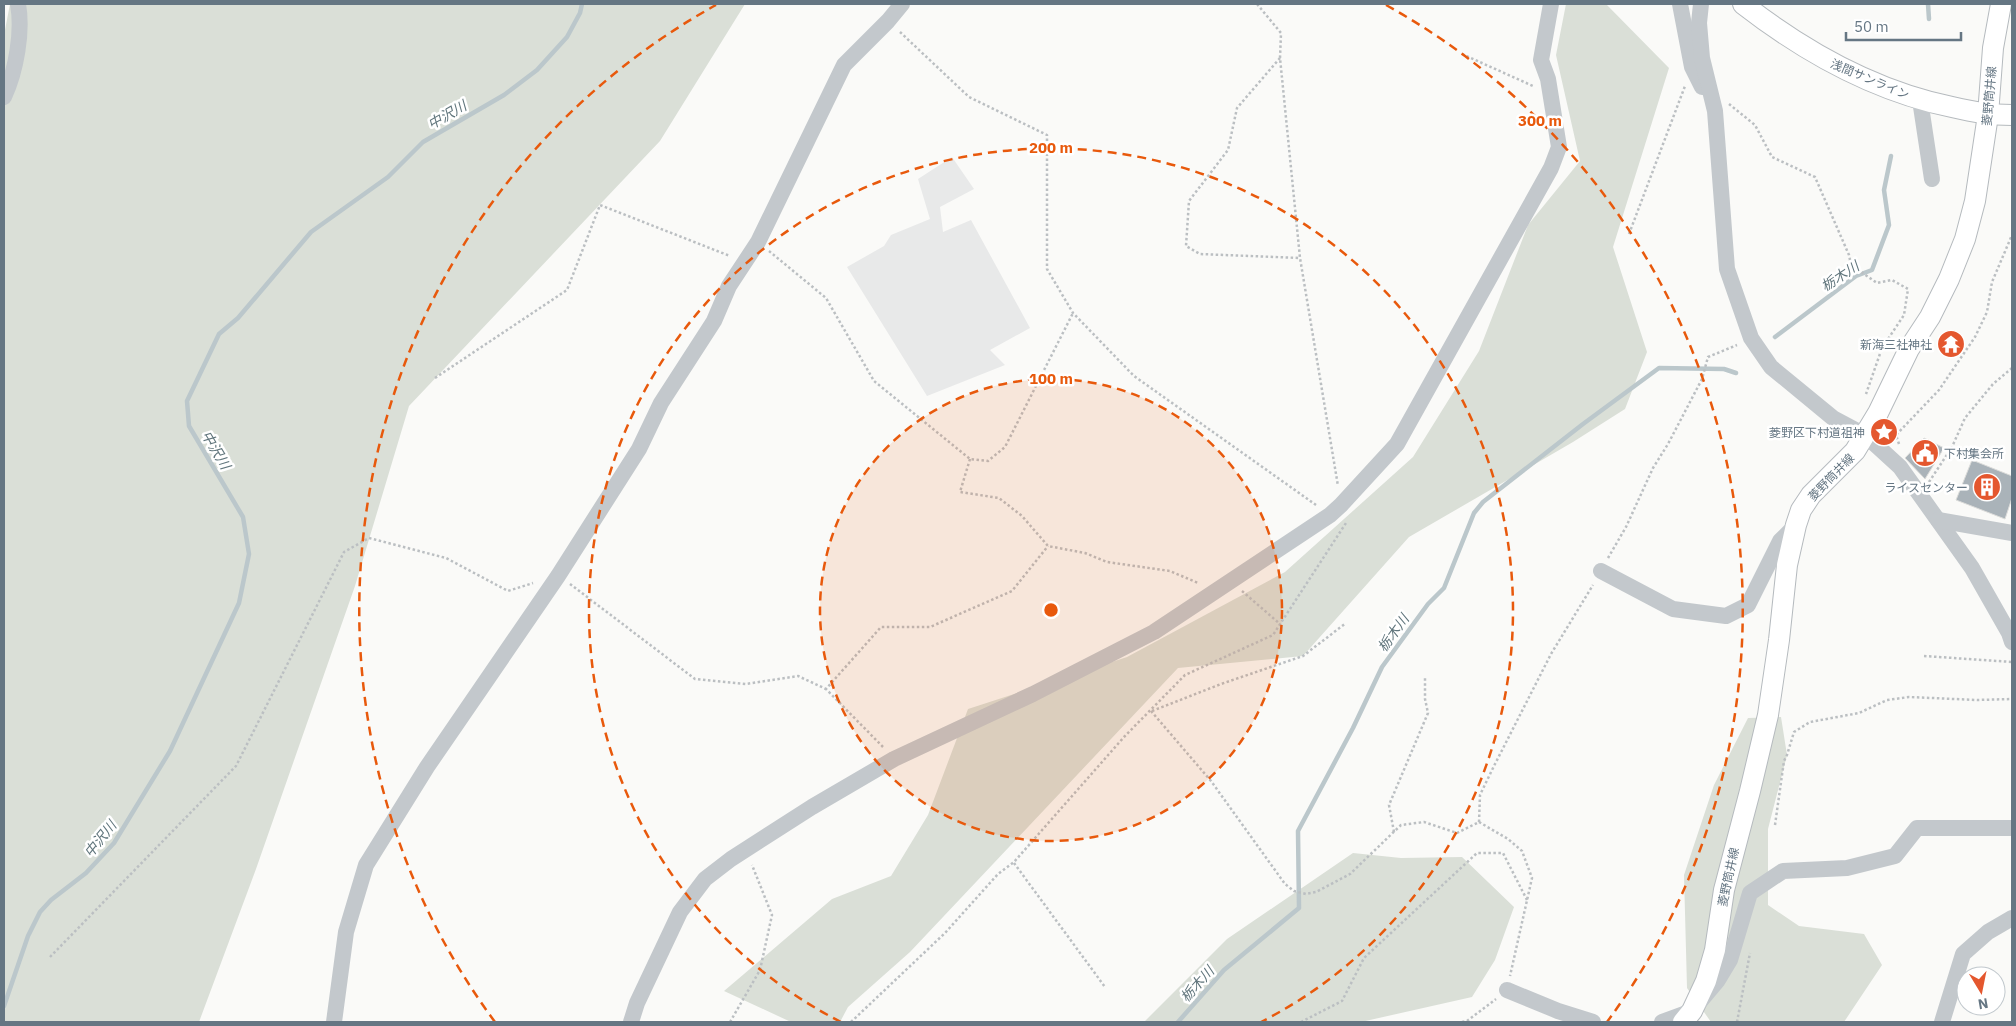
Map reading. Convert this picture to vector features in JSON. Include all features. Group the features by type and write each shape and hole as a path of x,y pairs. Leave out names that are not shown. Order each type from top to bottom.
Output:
{"main road":[{"name":"浅間サンライン","path":"1743,4 1778,31 1816,55 1857,76 1920,100 1988,115 2012,115"},
{"name":"菱野筒井線","path":"1687,1017 1706,981 1716,950 1724,890 1768,715 1787,565 1796,524 1801,510 1811,495 1855,451 1865,435 1909,348 1930,317 1962,247 1975,200 1988,115 1992,48 2001,4"}],"street":[{"path":"4,98 19,43 20,16 18,4"},
{"path":"334,1022 346,932 366,865 427,767 558,576 639,449 661,403 714,321 729,286 758,242 844,65 888,21 902,4"},
{"path":"632,1022 637,1003 680,912 705,879 731,859 812,807 894,759 1033,694 1154,632 1230,580 1340,512 1397,444 1551,168 1559,148 1548,79 1541,60 1551,4"},
{"path":"1680,4 1692,67 1715,111"},
{"path":"1701,4 1699,23 1702,58 1715,111 1727,269 1751,338 1771,367 1833,418 1865,435 1900,467 1972,568 2009,633 2012,642"},
{"path":"1920,100 1932,179"},
{"path":"1938,520 2012,533"},
{"path":"1601,571 1674,609 1726,616 1748,605 1780,541 1796,524"},
{"path":"1662,1022 1687,1017 1718,980 1730,960 1750,893 1784,871 1847,868 1895,856 1917,828 2012,828"},
{"path":"1946,1017 1963,954 1988,932 2012,918"},
{"path":"1507,990 1558,1011 1593,1022"}],"path":[{"path":"851,1022 945,933 998,874 1014,862 1124,737 1185,675 1274,635 1340,512 1300,258 1280,58 1281,33 1257,4"},
{"path":"888,21 969,96 1047,135 1047,269 1074,313 1134,376 1340,512"},
{"path":"1462,54 1536,87 1548,79"},
{"path":"1280,58 1237,108 1228,150 1189,201 1186,246 1200,254 1300,258"},
{"path":"1629,234 1692,67"},
{"path":"1709,88 1755,125 1772,157 1816,177 1849,255 1851,265 1877,283 1892,280 1908,289 1904,315 1882,348 1864,402"},
{"path":"435,378 567,290 600,205 745,262"},
{"path":"1900,451 1896,435 1915,418 1939,390 1975,337 1987,312 1992,282 2012,235"},
{"path":"758,242 826,298 874,381 970,459 988,461 1005,447 1074,313"},
{"path":"1479,822 1480,795 1494,766 1551,654 1626,527 1653,468 1668,444 1702,379 1708,357 1751,338"},
{"path":"1920,496 1952,447 1965,418 1993,384 2012,368"},
{"path":"970,459 960,492 999,498 1022,516 1048,546 1085,553 1107,562 1170,571 1215,591"},
{"path":"50,957 236,766 344,552 369,538 446,558 508,591 558,576 695,679 746,684 798,676 826,689 894,759"},
{"path":"826,689 881,627 930,627 1012,591 1048,546"},
{"path":"1230,580 1280,624"},
{"path":"1150,711 1303,656 1346,622"},
{"path":"1924,656 2012,662"},
{"path":"1394,832 1389,805 1428,713 1425,699 1425,677"},
{"path":"1775,825 1784,761 1794,732 1810,722 1859,713 1887,700 1909,696 1977,700 2012,699"},
{"path":"1150,711 1210,781 1285,884 1294,891 1306,894 1316,892 1350,874 1401,825 1424,822 1458,832 1479,822"},
{"path":"1462,1022 1468,1021 1507,990 1532,878 1522,851 1508,839 1479,822"},
{"path":"730,1022 760,970 772,915 746,851"},
{"path":"1301,1022 1342,1001 1364,958 1477,853 1503,853 1527,900"},
{"path":"1014,862 1105,986"}],"shaded area":[{"path":"10,4 745,4 660,141 409,406 355,586 256,869 199,1022 4,1022 4,35"},
{"path":"1566,4 1606,4 1669,68 1613,247 1647,352 1625,409 1573,442 1409,537 1303,656 1178,668 910,952 848,1007 840,1022 791,1022 724,991 832,899 891,876 928,815 968,709 1127,657 1285,572 1413,457 1479,351 1528,225 1580,161 1556,55"},
{"path":"952,157 974,189 940,207 943,232 971,220 1030,328 990,350 1005,365 927,396 847,267 884,246 891,235 930,219 918,179"},
{"path":"1781,717 1787,755 1768,829 1768,905 1799,926 1864,934 1882,965 1844,1022 1711,1022 1687,988 1684,875 1714,785 1748,718"},
{"path":"1353,853 1401,858 1462,857 1514,907 1495,960 1472,997 1361,1022 1144,1022 1227,939"}],"building":[{"name":"下村集会所","path":"1924,438 1944,448 1925,479 1905,458"},
{"name":"ライスセンター","path":"1972,460 2012,476 2012,498 2005,519 1956,500"}],"waterway":[{"name":"中沢川","path":"4,1006 28,936 40,912 51,900 86,873 114,843 170,751 239,603 249,554 243,517 189,426 187,401 219,334 238,318 311,232 388,177 423,142 504,95 537,70 567,37 580,13 582,4"},
{"name":"栃木川","path":"1928,4 1929,19"},
{"name":"栃木川","path":"1775,337 1856,276 1872,270 1889,225 1884,190 1891,156"},
{"name":"栃木川","path":"1178,1022 1224,970 1299,908 1298,831 1353,728 1382,667 1428,604 1444,588 1474,513 1483,502 1659,368 1724,369 1736,373"}],"place":[{"name":"新海三社神社","path":"1951,344"},
{"name":"菱野区下村道祖神","path":"1884,432"},
{"name":"下村集会所","path":"1925,453"},
{"name":"ライスセンター","path":"1987,487"}]}
